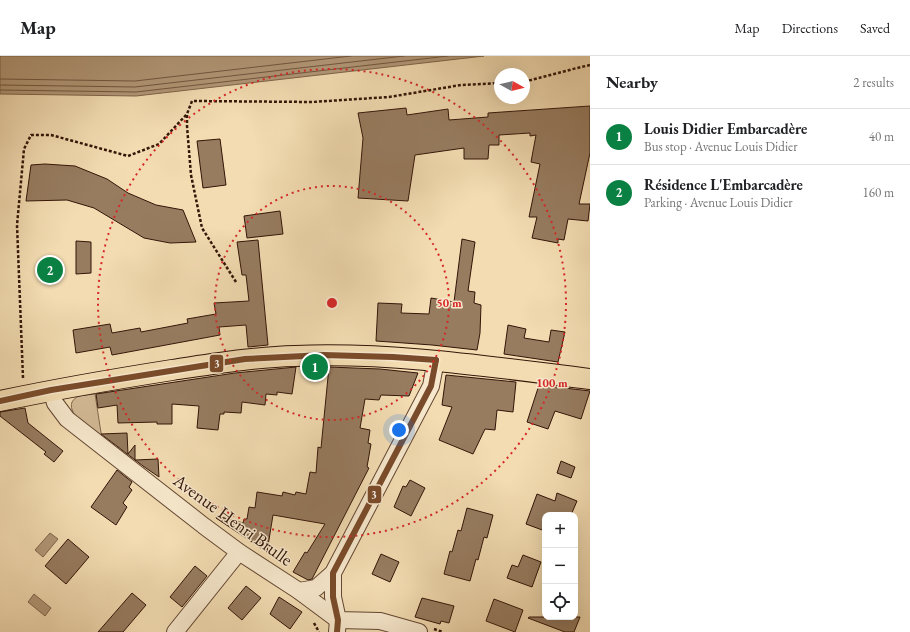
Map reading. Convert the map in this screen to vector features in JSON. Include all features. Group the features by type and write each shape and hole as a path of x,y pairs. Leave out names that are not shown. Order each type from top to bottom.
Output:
{"main road":[{"path":"0,401 51,390 245,359 324,355 436,360 474,366 590,378"}],"street":[{"path":"299,591 316,588 333,573 431,386 436,360"},
{"name":"Avenue Henri Brulle","path":"51,390 55,403 67,419 239,552 299,591 338,626"},
{"path":"175,632 239,552"},
{"path":"333,573 333,597 338,626 380,621 419,632"}],"path":[{"path":"530,80 590,65"},
{"path":"23,380 17,225 24,149 31,135 51,135 128,156 159,144 187,114 192,101 312,102 389,97 461,85 494,82"},
{"path":"187,114 191,175 202,228 236,282"}],"shaded area":[{"path":"95,394 102,439 77,418 71,407 72,402 77,397"}],"water":[{"path":"0,56 484,56 136,96 0,94"},
{"path":"50,533 58,539 43,557 35,550"},
{"path":"34,594 51,608 45,616 28,602"}],"building":[{"path":"590,106 590,153 579,204 590,204 588,221 568,219 564,240 558,239 558,243 532,238 537,217 529,217 540,164 531,162 536,135 530,136 530,133 499,135 499,145 489,145 488,159 464,159 464,148 415,155 408,201 358,198 363,138 358,113 406,108 407,115 448,109 449,120 488,117 488,113"},
{"path":"220,139 226,185 203,188 197,141"},
{"path":"45,164 75,166 107,179 128,193 156,205 183,210 196,242 170,243 144,238 94,208 67,200 26,201 31,165"},
{"path":"280,211 283,234 247,238 244,216"},
{"path":"462,239 475,242 468,291 475,292 474,303 481,305 480,333 477,350 376,341 378,303 402,304 401,313 429,314 431,298 454,302"},
{"path":"258,240 268,345 248,347 246,325 219,327 220,335 112,355 110,347 76,353 73,330 110,324 112,333 140,328 141,332 188,323 187,319 216,314 214,303 249,301 246,275 242,275 237,242"},
{"path":"76,241 91,242 91,273 76,274"},
{"path":"508,325 526,329 524,338 549,342 551,330 565,332 558,362 504,354"},
{"path":"296,367 292,394 277,392 277,395 266,394 265,405 242,402 241,413 224,412 224,414 220,414 218,430 197,428 199,406 172,404 172,424 157,424 157,422 118,423 117,405 98,408 96,394 235,373"},
{"path":"329,367 380,369 418,373 409,396 381,395 379,400 365,399 360,428 370,430 368,443 371,444 367,467 369,468 312,579 308,580 293,572 325,524 273,515 267,552 216,518 217,516 243,523 244,519 247,519 249,507 255,508 257,492 282,496 283,492 295,495 296,492 306,494 310,472 316,473 318,447 321,448"},
{"path":"446,375 516,382 513,412 497,410 495,430 485,429 473,454 439,440 452,407 442,405"},
{"path":"539,385 590,391 581,419 555,411 548,429 527,422"},
{"path":"25,408 28,423 63,451 54,462 44,454 46,452 0,416 0,412"},
{"path":"127,433 128,454 135,445 135,460 101,434"},
{"path":"158,459 159,477 143,466 135,460"},
{"path":"561,461 575,467 571,478 557,473"},
{"path":"117,470 132,482 129,487 132,490 123,503 127,507 116,525 91,507"},
{"path":"410,480 425,488 411,516 394,507 403,486 406,487"},
{"path":"557,493 577,501 572,512 542,512 542,530 526,524 537,494 555,501"},
{"path":"467,508 493,515 487,538 484,537 478,560 476,559 470,581 444,574 450,551 452,552 458,530 461,531"},
{"path":"68,539 89,557 66,584 45,566"},
{"path":"381,554 399,562 390,582 372,574"},
{"path":"523,555 541,562 532,587 507,578 512,565 518,567"},
{"path":"195,566 207,576 182,607 170,597"},
{"path":"246,586 261,598 242,620 228,608"},
{"path":"132,593 146,605 123,632 98,632"},
{"path":"279,597 302,612 290,629 270,614"},
{"path":"422,598 454,606 449,623 441,621 440,624 415,617"},
{"path":"494,599 523,610 515,632 486,621"},
{"path":"542,617 542,620 578,620 578,617 580,617 574,632 565,632 528,618"}],"transit line":[{"name":"3","path":"0,401 51,390 245,359 324,355 436,360"},
{"name":"3","path":"337,632 338,620 333,597 333,573 431,386 436,360"}],"place":[{"name":"Résidence L'Embarcadère","path":"50,270"},
{"name":"Louis Didier Embarcadère","path":"315,367"}]}
